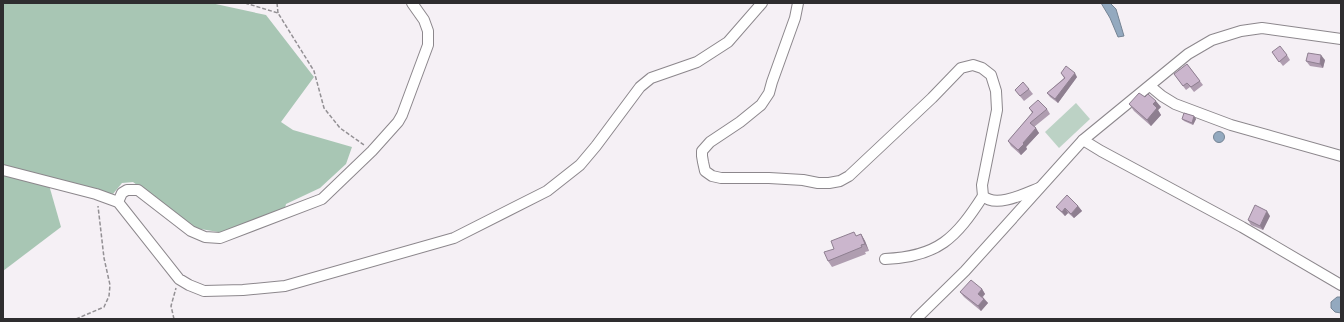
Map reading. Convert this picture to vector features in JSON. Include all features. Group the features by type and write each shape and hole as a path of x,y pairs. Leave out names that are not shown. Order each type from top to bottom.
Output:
{"street":[{"path":"118,202 122,193 127,190 138,190 191,231 205,237 220,238 322,199 372,151 402,115 428,45 428,31 424,20 412,3"},
{"path":"3,170 96,194 118,202 179,278 189,285 204,291 243,290 286,286 454,238 547,191 580,164 596,146 644,82 651,78 697,62 728,42 762,3"},
{"path":"798,3 795,18 769,93 762,105 710,142 702,151 705,171 712,176 721,178 803,180 818,183 840,181 849,176 932,98 960,68 973,65 982,68 991,75 996,91 997,110 982,185 983,196 968,219 951,238 929,252 903,259 885,259"},
{"path":"916,319 966,271 1083,140 1188,54 1212,40 1241,31 1262,28 1341,39"},
{"path":"1150,86 1175,104 1244,130 1261,133 1341,156"},
{"path":"1083,140 1242,226 1341,284"},
{"path":"983,196 987,200 997,201 1013,198 1039,188"}],"path":[{"path":"245,3 278,13"},
{"path":"277,3 278,13 314,71 324,108 340,128 372,151"},
{"path":"76,319 104,308 110,285 104,258 96,194"},
{"path":"174,319 171,306 179,278"}],"green space":[{"path":"3,3 211,3 266,15 314,77 281,122 293,130 352,147 346,164 320,188 286,204 285,208 224,233 195,228 133,182 122,183 113,194 3,167"},
{"path":"1076,103 1090,119 1059,148 1045,132"},
{"path":"3,174 49,185 61,227 3,271"}],"water":[{"path":"1101,3 1110,3 1116,9 1124,36 1118,37 1110,18"},
{"path":"1217,132 1221,132 1223,133 1223,141 1217,142 1214,139 1214,135"},
{"path":"1337,297 1341,297 1341,313 1335,312 1331,308 1331,302"}],"building":[{"path":"1280,46 1287,55 1279,62 1272,52"},
{"path":"1308,53 1321,55 1320,64 1306,61"},
{"path":"1187,64 1200,81 1191,87 1187,83 1183,86 1174,74"},
{"path":"1066,66 1075,73 1055,99 1047,93 1065,78 1061,73"},
{"path":"1023,82 1029,89 1020,96 1015,90"},
{"path":"1139,93 1145,97 1148,94 1156,101 1153,104 1157,108 1147,120 1129,104"},
{"path":"1038,100 1047,109 1030,123 1036,128 1018,150 1008,141 1033,112 1029,108"},
{"path":"1184,113 1194,116 1192,123 1182,119"},
{"path":"1067,195 1078,206 1071,214 1065,208 1062,212 1056,207"},
{"path":"1255,205 1267,211 1260,226 1248,220"},
{"path":"854,232 856,236 861,234 865,244 861,245 862,247 828,261 824,252 834,249 831,241"},
{"path":"971,280 982,289 978,294 984,299 978,306 960,292"}]}
